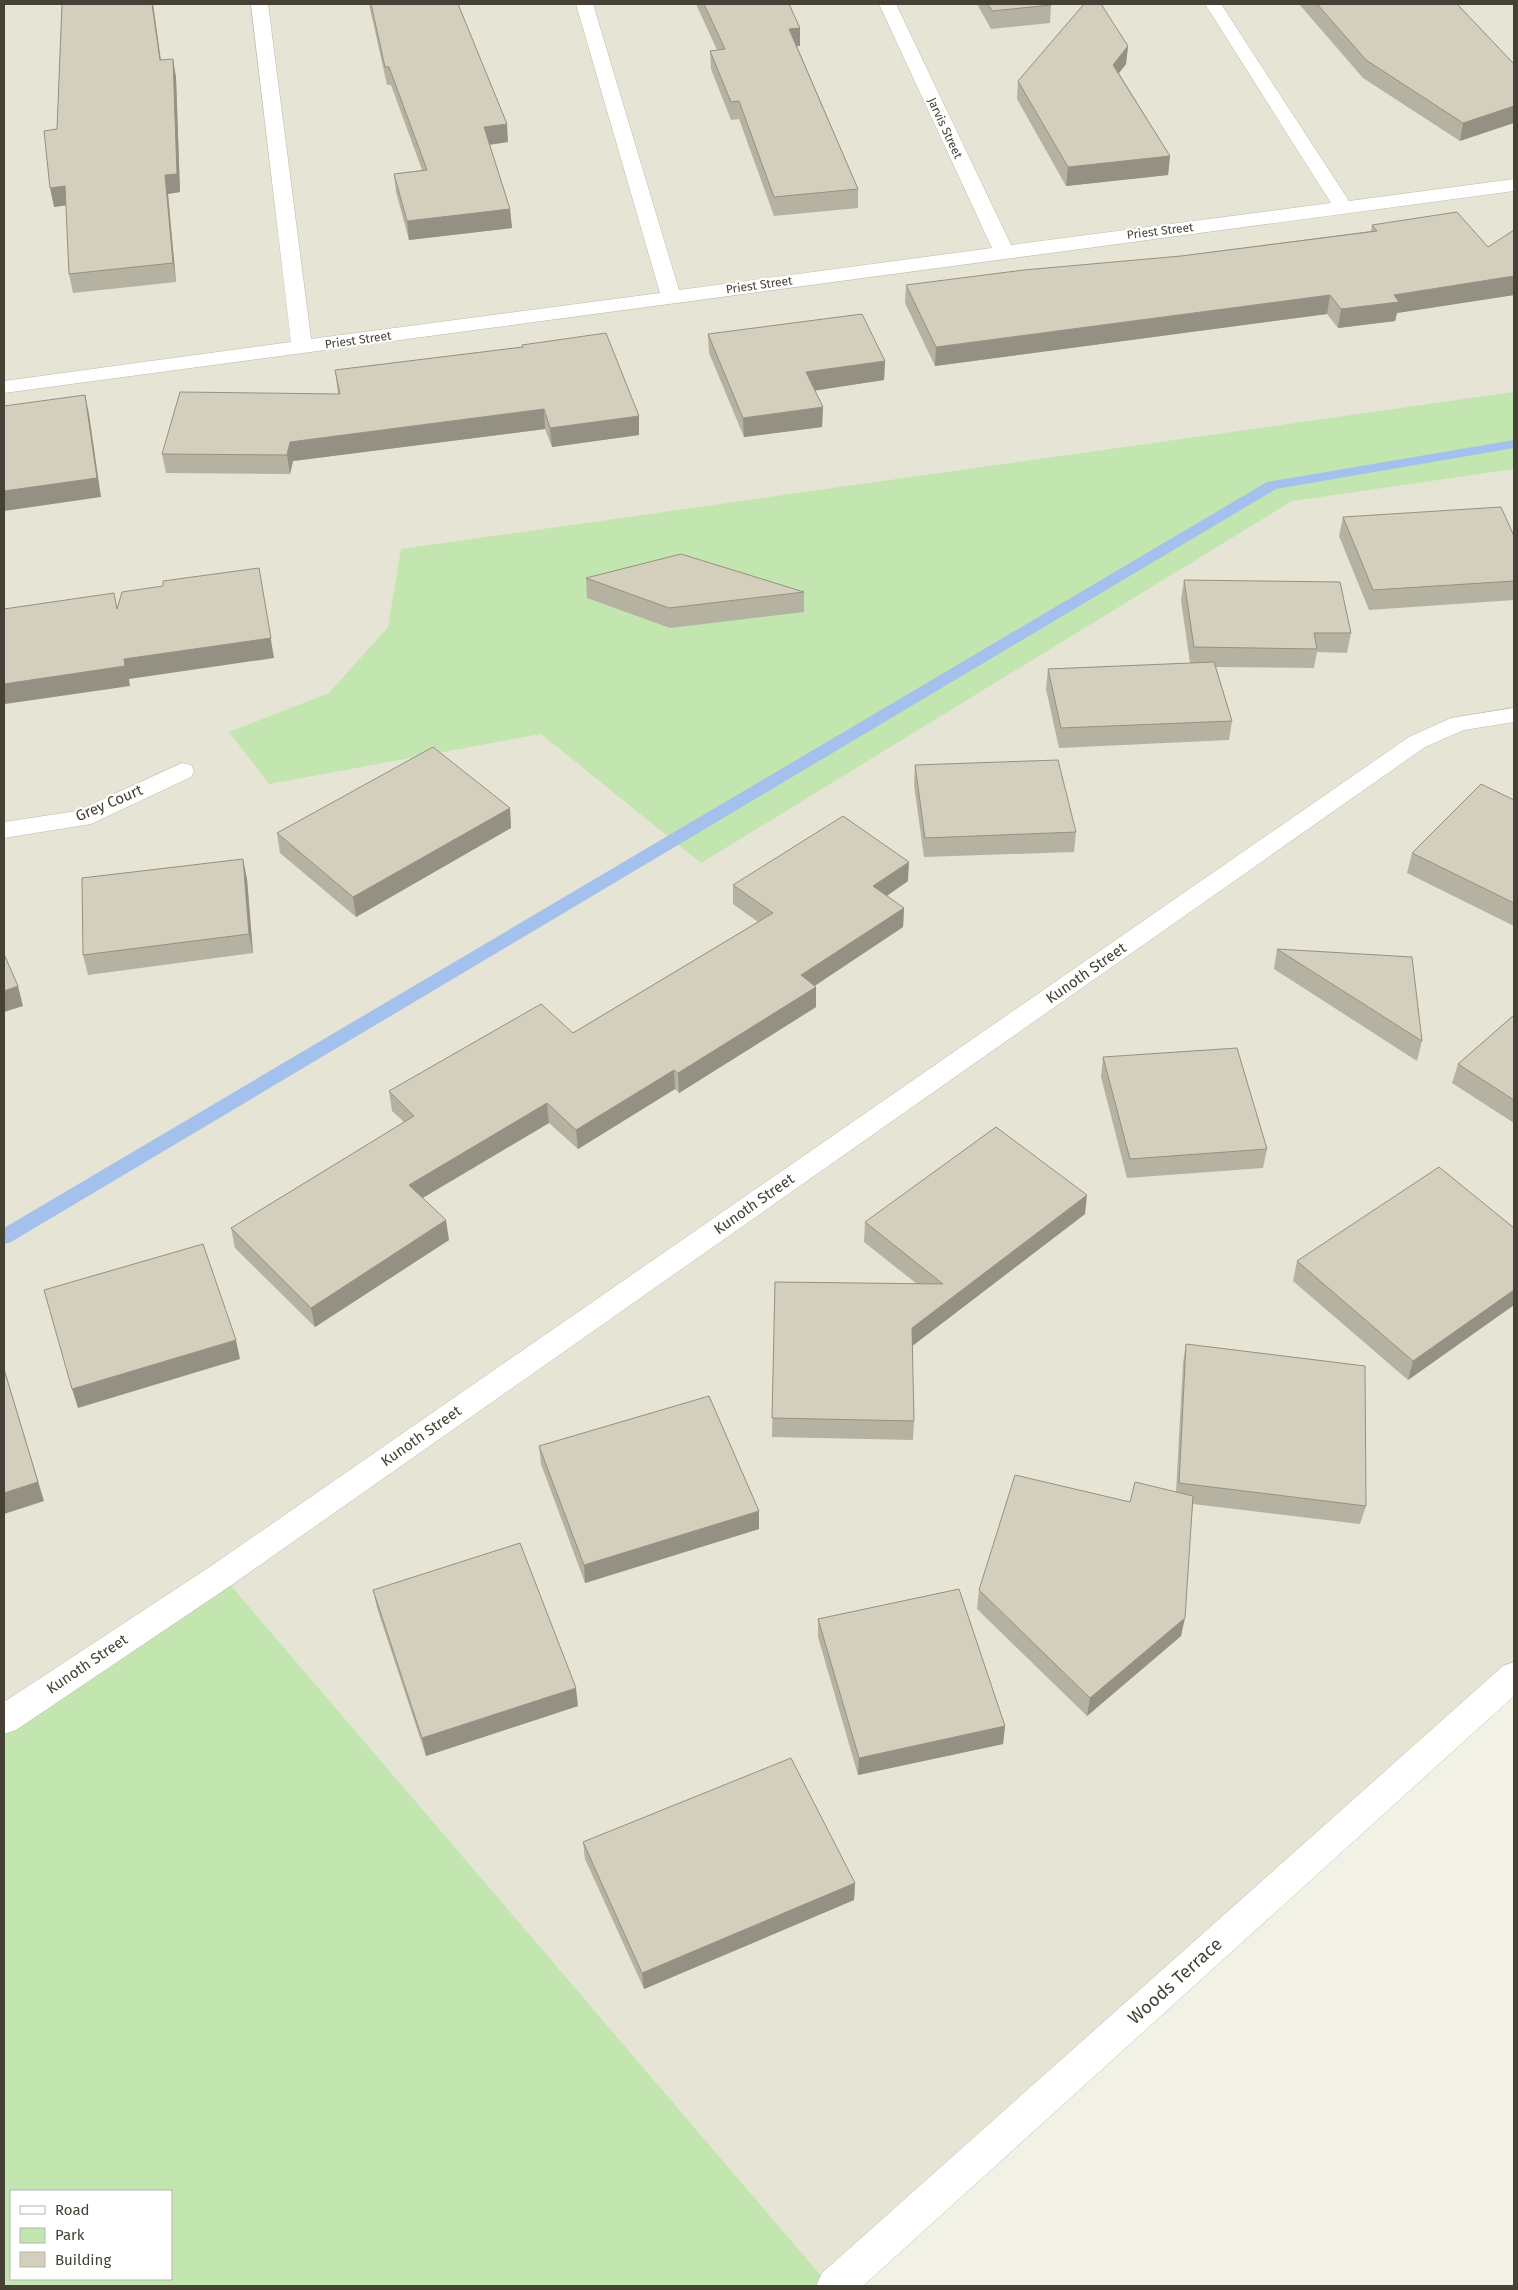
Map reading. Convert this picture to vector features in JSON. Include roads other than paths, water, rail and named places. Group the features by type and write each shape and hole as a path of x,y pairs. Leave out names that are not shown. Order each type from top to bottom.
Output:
{"street":[{"path":"259,4 302,348"},
{"path":"584,4 671,297"},
{"name":"Jarvis Street","path":"887,4 1004,252"},
{"path":"1213,4 1343,207"},
{"name":"Priest Street","path":"4,387 1514,185"},
{"name":"Kunoth Street","path":"4,1720 230,1569 1417,742 1459,722 1514,715"},
{"name":"Grey Court","path":"4,830 82,818 182,771"},
{"name":"Woods Terrace","path":"835,2286 1514,1676"}],"waterway":[{"path":"4,1237 1272,485 1514,444"}]}
